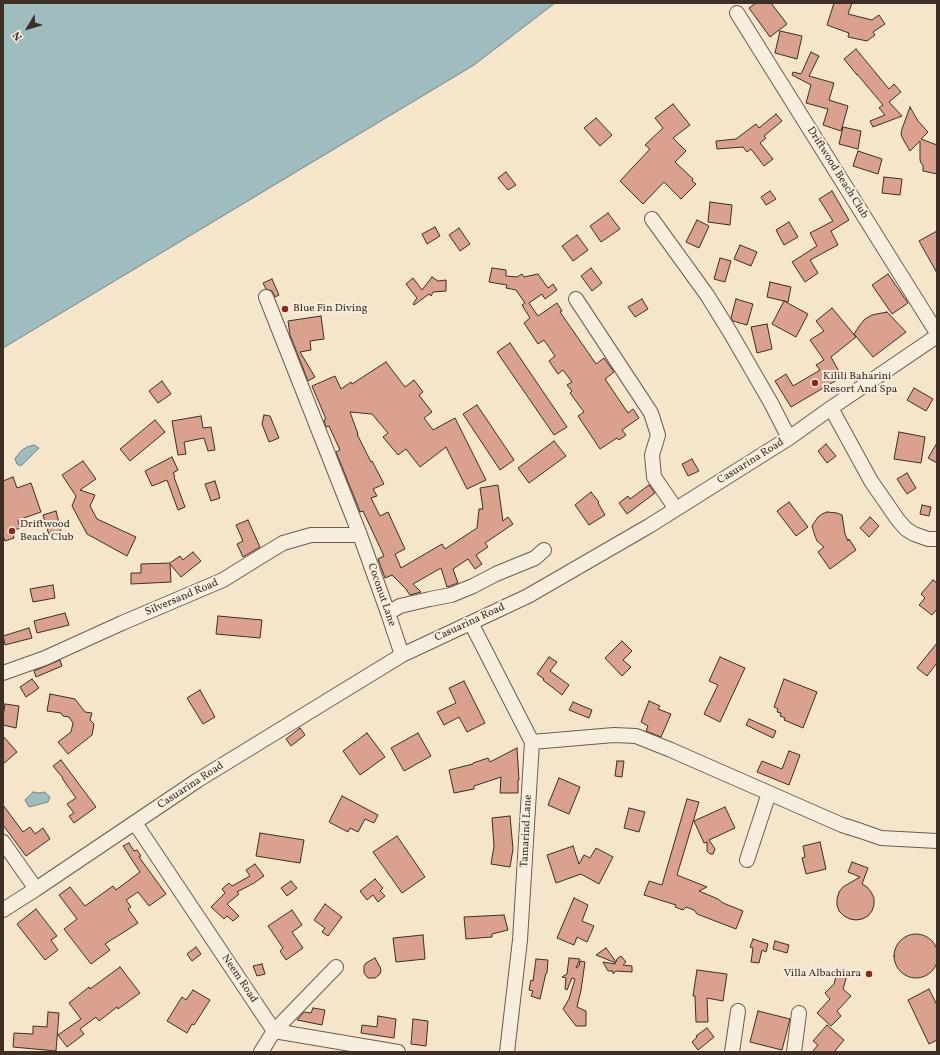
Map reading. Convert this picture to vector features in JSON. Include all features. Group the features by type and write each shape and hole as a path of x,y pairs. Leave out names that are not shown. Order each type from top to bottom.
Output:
{"street":[{"name":"Driftwood Beach Club","path":"737,13 937,335"},
{"path":"652,219 707,295 772,403 789,438"},
{"name":"Coconut Lane","path":"266,297 360,535 402,655"},
{"path":"576,300 651,413 658,435 652,455 654,477 676,509"},
{"name":"Casuarina Road","path":"3,910 198,780 402,655 528,596 606,552 676,509 789,438 937,335"},
{"path":"832,408 871,481 898,520 906,529 914,534 928,539 937,539"},
{"name":"Silversand Road","path":"3,673 45,658 223,580 283,543 311,535 360,535"},
{"path":"388,613 400,606 430,598 452,595 496,574 536,558 544,550"},
{"path":"471,623 532,742 614,735 636,736 842,824 881,838 937,841"},
{"name":"Tamarind Lane","path":"508,1052 520,940 532,742"},
{"path":"747,860 769,793"},
{"name":"Neem Road","path":"135,823 274,1031"},
{"path":"3,842 36,889"},
{"path":"261,1052 274,1031 336,967"},
{"path":"732,1052 738,1011"},
{"path":"794,1052 799,1013"},
{"path":"274,1031 398,1052"}],"water":[{"path":"3,3 555,3 474,65 3,348"},
{"path":"34,445 39,448 21,466 17,464 15,459 22,450"},
{"path":"33,792 45,792 50,797 48,802 29,807 25,800"}],"building":[{"path":"756,3 771,3 787,24 770,37 749,8"},
{"path":"834,3 852,3 848,14 872,20 879,15 885,24 873,32 875,35 867,41 848,37 849,33 827,25"},
{"path":"780,31 802,36 797,59 775,53"},
{"path":"856,49 889,89 894,84 901,92 889,102 902,116 873,127 870,121 885,115 879,108 883,105 844,59"},
{"path":"811,52 819,56 809,76 834,83 829,100 848,106 841,131 823,125 828,109 806,103 811,85 792,75 793,72 801,74"},
{"path":"673,104 690,125 673,138 686,151 675,162 693,179 692,181 696,184 681,199 664,182 643,204 620,181 650,149 645,145 663,128 655,118"},
{"path":"910,107 918,121 928,132 921,139 937,145 937,174 923,171 923,165 920,160 920,141 910,151 903,139 901,134 902,129"},
{"path":"776,114 782,121 764,136 766,138 760,143 773,159 764,166 751,149 747,152 743,147 717,149 716,141 736,139 756,124 759,128"},
{"path":"596,118 612,135 600,146 584,128"},
{"path":"843,127 861,131 858,149 839,144"},
{"path":"858,151 882,159 878,174 853,166"},
{"path":"506,172 516,185 508,190 498,178"},
{"path":"884,177 902,179 900,195 882,193"},
{"path":"770,191 776,199 766,205 761,197"},
{"path":"832,191 849,220 831,231 838,245 810,260 818,273 805,282 792,262 817,246 810,233 833,221 819,199"},
{"path":"710,202 732,205 730,225 708,222"},
{"path":"608,213 620,229 601,242 590,226"},
{"path":"697,220 709,226 699,248 686,242"},
{"path":"789,222 798,237 784,245 776,230"},
{"path":"435,227 440,236 427,244 422,234"},
{"path":"459,228 470,244 460,251 449,235"},
{"path":"937,231 937,273 919,241"},
{"path":"577,235 588,250 573,261 562,246"},
{"path":"740,245 757,252 751,266 734,259"},
{"path":"720,258 731,261 725,282 714,279"},
{"path":"492,268 506,270 506,276 517,277 522,274 524,277 538,274 548,288 553,284 557,290 545,299 542,294 529,303 538,316 557,303 562,311 560,312 596,364 604,358 614,372 605,379 628,413 633,409 639,418 622,430 626,435 619,440 617,438 600,449 578,416 584,412 570,393 572,391 567,385 572,382 563,370 558,374 549,361 555,356 544,340 538,344 524,323 530,318 522,305 525,303 516,290 506,288 507,285 489,282"},
{"path":"591,268 602,283 592,291 581,276"},
{"path":"888,274 908,303 892,314 872,285"},
{"path":"432,277 438,281 446,280 446,291 433,292 431,296 429,294 414,305 413,304 417,298 406,284 413,278 422,290"},
{"path":"272,279 279,295 275,297 272,291 266,289 263,283"},
{"path":"770,282 791,287 788,302 767,297"},
{"path":"642,299 648,309 635,317 628,307"},
{"path":"736,299 753,304 747,325 733,321 731,318"},
{"path":"784,301 808,314 796,337 772,324"},
{"path":"832,308 856,337 831,357 842,377 791,407 775,381 786,374 793,386 820,370 816,365 824,360 810,340 824,331 816,321"},
{"path":"887,312 906,332 873,357 854,334 865,319 872,315"},
{"path":"321,316 324,339 310,341 311,350 300,352 315,377 308,381 290,335 288,321"},
{"path":"767,324 772,349 757,353 751,327"},
{"path":"510,343 567,427 554,435 497,352"},
{"path":"386,362 405,387 414,380 423,392 419,395 432,412 424,418 433,430 455,418 486,480 467,489 446,447 420,467 406,449 398,455 383,437 388,433 372,414 350,412 357,434 384,484 373,489 377,496 371,498 380,516 388,512 405,549 395,554 401,568 442,544 445,549 477,528 479,509 483,509 480,488 498,485 503,521 508,517 513,524 485,543 488,547 476,555 482,564 475,569 468,559 453,569 458,583 447,587 441,568 413,584 421,592 410,595 392,575 385,578 378,559 384,556 363,511 360,512 336,452 340,450 329,426 326,427 324,420 326,419 312,386 335,376 341,389 351,382 352,384"},
{"path":"162,381 171,394 158,403 149,391"},
{"path":"914,388 933,399 926,411 907,400"},
{"path":"477,405 514,460 500,470 463,414"},
{"path":"264,415 270,416 279,438 269,442 262,424"},
{"path":"201,416 203,428 211,427 215,450 208,451 204,438 184,442 186,454 178,455 172,421"},
{"path":"155,420 165,432 130,461 120,449"},
{"path":"899,432 925,437 921,463 894,459"},
{"path":"554,441 566,456 529,483 518,468"},
{"path":"937,443 937,463 928,458"},
{"path":"826,444 836,456 827,463 818,451"},
{"path":"172,457 178,470 173,473 175,476 174,477 185,507 178,510 167,480 152,486 145,471"},
{"path":"692,459 699,471 688,476 682,464"},
{"path":"83,461 96,479 80,490 95,495 90,506 97,519 136,537 127,556 87,534 72,506 76,496 62,475"},
{"path":"907,473 916,488 907,494 897,479"},
{"path":"13,477 17,488 31,483 41,512 18,520 20,528 12,531 14,538 5,541 3,535 3,481"},
{"path":"215,481 220,498 211,501 205,484"},
{"path":"649,485 655,493 627,514 619,503 628,496 630,499"},
{"path":"591,492 599,502 598,503 605,515 589,525 575,505"},
{"path":"789,502 808,527 796,536 777,511"},
{"path":"922,505 931,507 929,516 920,514"},
{"path":"56,511 61,531 49,535 43,515"},
{"path":"827,512 842,515 845,534 848,541 849,539 856,550 830,569 818,552 824,547 817,541 812,526 818,517"},
{"path":"870,517 879,526 869,537 860,528"},
{"path":"248,520 260,547 243,557 237,544 243,541 236,525"},
{"path":"193,552 201,561 181,577 170,564 171,582 131,584 131,573 141,573 141,564 170,563 180,556 183,560"},
{"path":"933,580 937,583 937,609 932,615 919,605 925,598 921,594"},
{"path":"53,585 55,598 33,602 30,589"},
{"path":"65,613 69,625 37,633 34,621"},
{"path":"218,616 262,620 260,638 216,634"},
{"path":"29,628 32,638 5,645 3,636"},
{"path":"622,641 632,651 623,660 631,667 622,676 605,658"},
{"path":"937,643 937,663 927,676 917,668"},
{"path":"549,657 557,662 550,671 569,685 562,695 537,674"},
{"path":"720,657 745,668 720,722 704,714 718,685 709,681"},
{"path":"60,660 62,666 36,677 34,671"},
{"path":"32,679 39,688 26,697 20,687"},
{"path":"784,679 817,692 803,728 784,720 785,718 780,716 781,713 777,712 778,709 774,707"},
{"path":"464,681 485,723 467,732 459,717 444,725 437,712 456,703 449,688"},
{"path":"200,690 215,717 203,724 187,698"},
{"path":"50,694 75,699 85,712 92,713 90,720 94,724 92,735 68,754 58,742 71,732 73,723 69,717 63,716 61,713 47,711"},
{"path":"649,701 660,706 658,709 671,714 661,737 646,731 648,726 641,722"},
{"path":"573,702 592,710 589,718 569,710"},
{"path":"5,704 19,706 16,728 3,725"},
{"path":"749,719 776,731 773,738 746,725"},
{"path":"300,728 305,735 291,746 286,739"},
{"path":"367,733 385,757 360,775 343,751"},
{"path":"418,733 431,756 404,771 391,748"},
{"path":"3,736 17,752 3,764"},
{"path":"517,748 519,780 518,793 500,793 501,777 474,786 474,789 454,793 449,770 473,764 488,758 490,762"},
{"path":"789,751 800,755 789,785 757,772 762,761 782,769"},
{"path":"61,760 96,807 74,823 69,816 74,813 67,804 76,798 53,766"},
{"path":"617,761 624,761 622,777 615,776"},
{"path":"559,778 580,787 569,814 548,805"},
{"path":"342,796 378,815 374,823 365,819 358,832 350,828 348,832 329,822"},
{"path":"687,799 699,802 677,875 707,887 699,891 743,911 736,929 697,914 694,910 686,907 683,910 675,907 676,905 644,895 649,881 662,885"},
{"path":"3,805 23,832 30,827 35,834 43,828 50,839 26,856 3,825"},
{"path":"725,807 735,828 709,840 715,849 713,854 710,854 707,851 707,842 704,843 694,821"},
{"path":"629,808 645,812 639,832 624,828"},
{"path":"510,816 513,849 510,867 491,864 494,846 492,818"},
{"path":"260,833 304,840 300,863 256,856"},
{"path":"397,836 425,877 402,893 373,852"},
{"path":"820,842 826,869 806,874 802,858 805,857 803,846"},
{"path":"129,843 134,851 137,850 141,856 139,857 166,894 149,906 138,892 126,900 131,907 128,909 138,923 105,944 110,950 91,964 64,929 77,919 59,895 70,887 85,906 113,886 116,890 140,872 123,846"},
{"path":"573,846 579,864 584,855 590,858 596,848 613,857 599,884 581,874 556,883 547,855"},
{"path":"852,862 868,868 862,884 867,887 874,898 872,911 868,916 856,920 844,916 839,911 837,905 839,892 843,887 860,877 848,872"},
{"path":"255,864 264,876 237,892 239,894 227,904 239,916 233,921 227,916 224,919 211,907 225,893 222,889 229,883 232,886 250,876 246,870"},
{"path":"375,879 383,888 380,891 385,896 378,902 373,895 367,900 360,891"},
{"path":"291,881 297,888 287,896 281,888"},
{"path":"574,898 588,905 582,921 594,926 587,942 577,937 574,945 557,938"},
{"path":"325,904 342,917 328,936 322,932 325,928 314,920"},
{"path":"36,909 57,936 51,940 58,950 45,960 17,924"},
{"path":"292,910 302,925 292,932 303,948 286,960 280,951 283,948 268,926"},
{"path":"504,915 508,930 492,934 492,937 466,939 464,917"},
{"path":"916,934 928,938 934,944 938,956 934,968 928,974 916,978 904,974 898,968 894,956 898,944 904,938"},
{"path":"423,935 425,959 396,962 393,938"},
{"path":"753,939 768,944 766,952 762,950 759,963 751,962 753,948 750,947"},
{"path":"775,941 789,945 787,953 773,949"},
{"path":"196,947 201,954 192,961 187,954"},
{"path":"606,948 616,962 621,956 626,962 623,965 632,966 632,972 616,971 613,974 613,971 608,971 603,962 616,963 596,955"},
{"path":"375,958 381,970 380,974 375,978 368,978 364,973 364,966 366,963"},
{"path":"569,958 580,959 576,968 579,966 580,961 585,962 577,1007 586,1011 586,1026 576,1026 563,1009 569,999 575,979 572,978 567,990 565,989 566,978 562,977 567,974"},
{"path":"536,959 548,960 547,973 540,999 531,996 533,991 529,990 531,980 533,981"},
{"path":"262,964 265,974 257,976 253,966"},
{"path":"120,967 140,993 118,1009 117,1007 99,1021 96,1017 80,1029 84,1034 67,1047 58,1035 81,1019 69,1003 89,987 90,989"},
{"path":"838,969 848,972 843,989 851,996 837,1011 841,1016 831,1026 817,1013 830,999 825,993 834,984"},
{"path":"697,970 727,974 723,1001 707,998 708,1022 696,1022 695,996 693,996"},
{"path":"929,989 937,1005 937,1040 929,1044 908,1000"},
{"path":"193,990 210,1000 187,1033 167,1021 182,997 186,1000"},
{"path":"313,1008 325,1010 322,1025 297,1020 304,1012 311,1013"},
{"path":"758,1011 790,1019 782,1050 750,1042"},
{"path":"48,1012 59,1013 56,1051 13,1047 14,1033 33,1034 33,1026 47,1027"},
{"path":"378,1016 396,1019 394,1038 361,1033 362,1025 377,1027"},
{"path":"413,1019 428,1021 426,1046 411,1044"},
{"path":"827,1025 844,1040 834,1052 812,1052 818,1045 813,1041"},
{"path":"707,1028 714,1037 698,1050 692,1042 697,1037 696,1036"}],"place":[{"name":"Blue Fin Diving","path":"285,309"},
{"name":"Kilili Baharini Resort And Spa","path":"815,383"},
{"name":"Driftwood Beach Club","path":"12,531"},
{"name":"Villa Albachiara","path":"869,974"}]}
